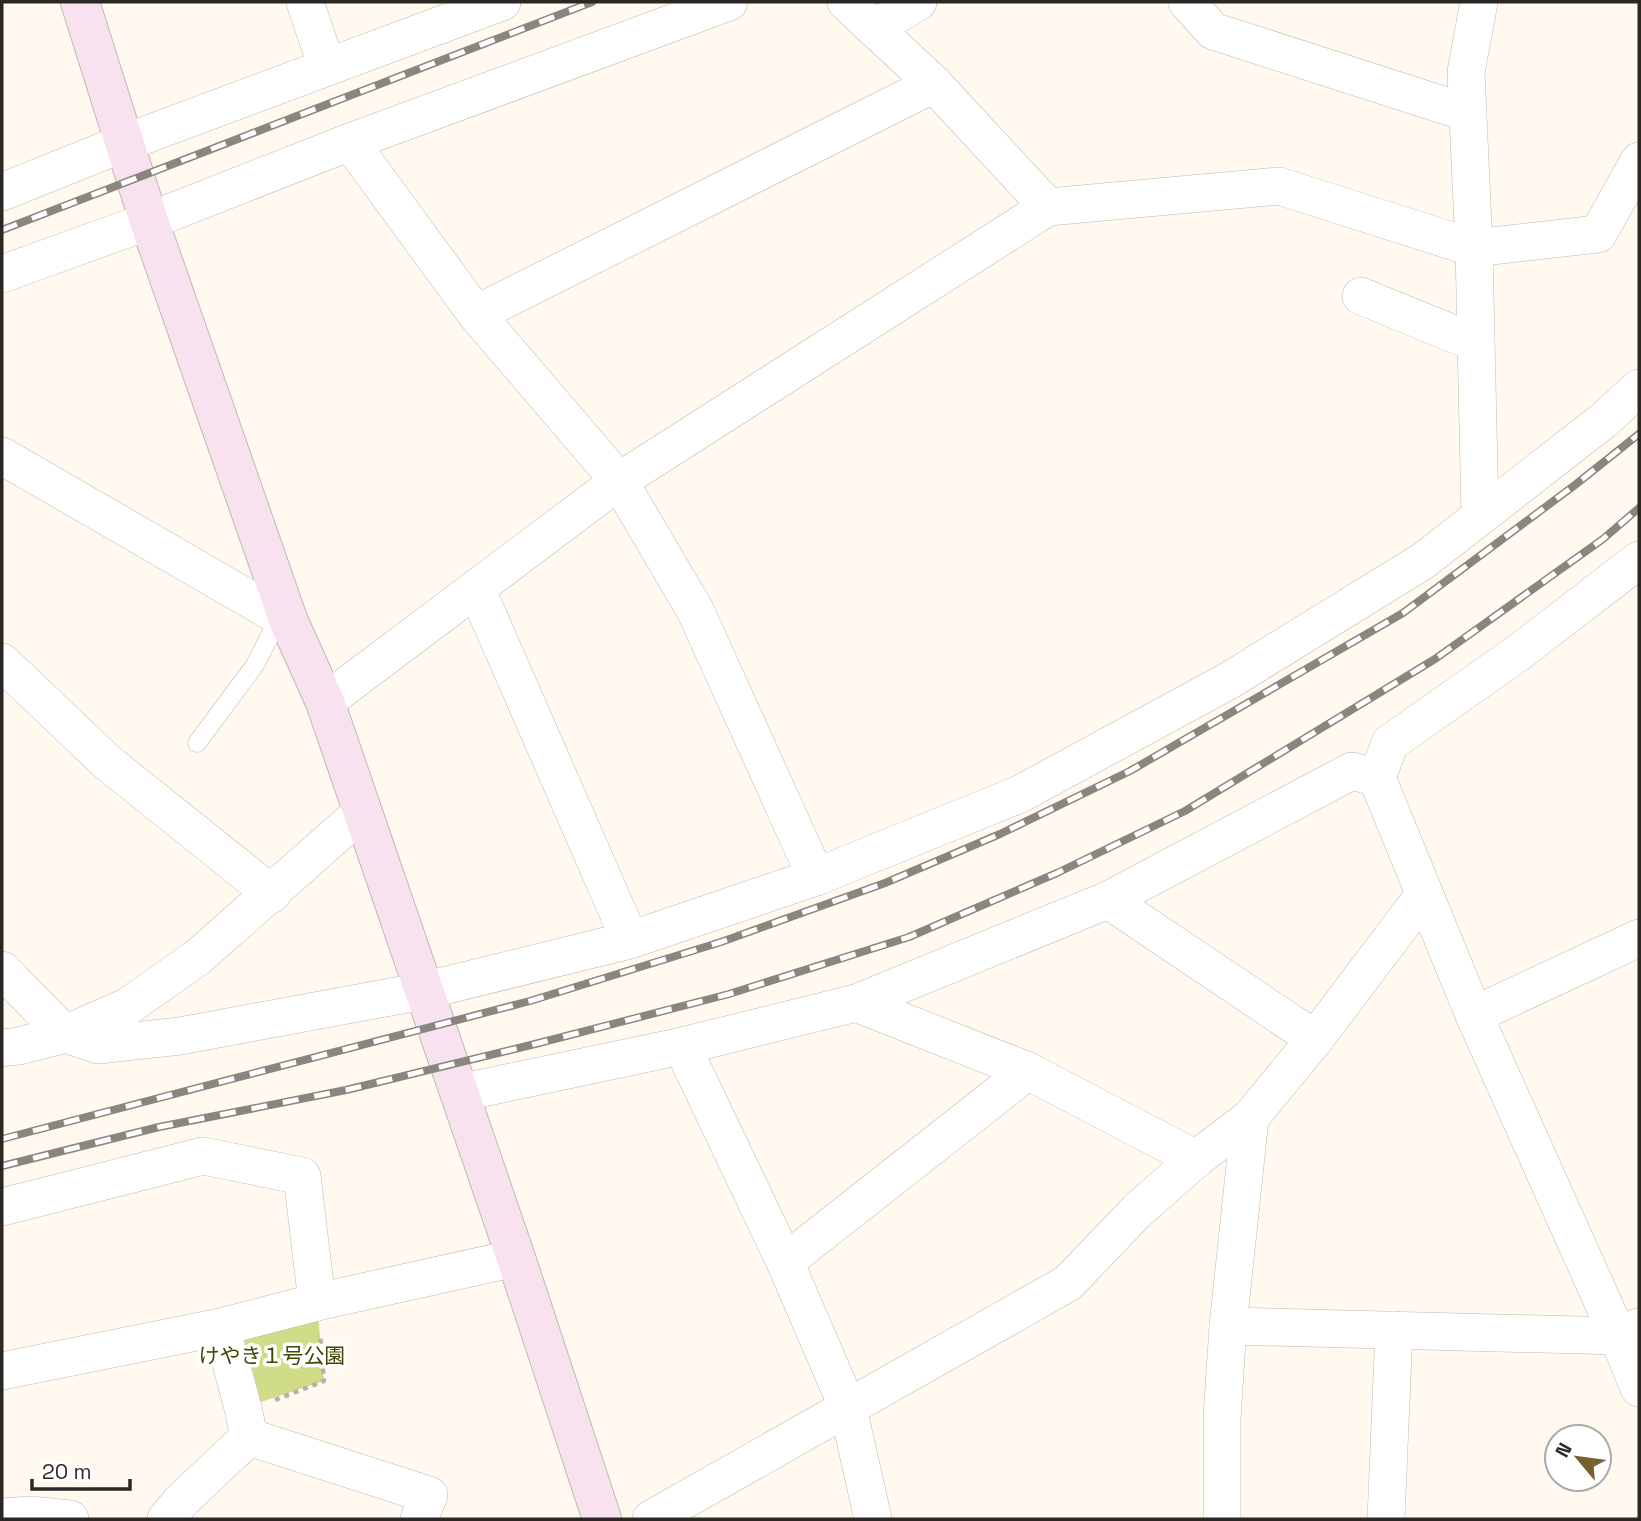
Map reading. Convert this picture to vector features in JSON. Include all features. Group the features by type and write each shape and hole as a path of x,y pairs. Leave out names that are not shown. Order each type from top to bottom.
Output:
{"street":[{"path":"80,2 149,221 285,619 325,702 516,1258 602,1519"},
{"path":"305,2 327,67"},
{"path":"2,192 124,143 502,2"},
{"path":"2,274 729,2"},
{"path":"846,2 934,84 1048,207"},
{"path":"874,28 918,2"},
{"path":"1187,2 1213,31 1468,113"},
{"path":"1479,2 1466,72 1474,248 1480,516"},
{"path":"475,314 934,84"},
{"path":"350,142 475,314 619,481 695,610 816,877"},
{"path":"325,702 619,481 1048,207 1279,187 1474,248 1598,234 1639,161"},
{"path":"1361,296 1476,343"},
{"path":"2,970 65,1034 98,1045 180,1036 423,991 630,940 816,877 1020,794 1230,680 1423,561 1604,420 1639,388"},
{"path":"2,456 285,619"},
{"path":"1639,560 1518,653 1390,743 1377,778 1474,1015 1629,1331 1639,1388"},
{"path":"476,588 630,940"},
{"path":"2,662 107,762 272,894"},
{"path":"459,1093 682,1046 856,1003 1108,900 1352,771 1377,778"},
{"path":"2,1048 65,1034 127,1007 198,957 362,813"},
{"path":"651,1519 1068,1283 1137,1211 1196,1159 1250,1118 1315,1039 1424,894"},
{"path":"1108,900 1315,1039"},
{"path":"1474,1015 1639,938"},
{"path":"856,1003 1028,1071 1196,1159"},
{"path":"682,1046 785,1262 848,1408 873,1519"},
{"path":"785,1262 1028,1071"},
{"path":"1222,1519 1222,1418 1228,1326 1250,1118"},
{"path":"2,1207 203,1156 302,1176 317,1302"},
{"path":"2,1371 221,1327 317,1302 516,1258"},
{"path":"1228,1326 1629,1331"},
{"path":"221,1327 246,1423"},
{"path":"1387,1519 1394,1330"},
{"path":"166,1519 246,1423"},
{"path":"246,1423 429,1495 419,1519"},
{"path":"2,1517 30,1515 71,1519"}],"lane":[{"path":"197,743 255,666 285,619"}],"path":[{"path":"246,1423 290,1396 324,1381 317,1302"}],"green space":[{"name":"けやき１号公園","path":"317,1302 324,1381 243,1408 221,1327"}],"railway":[{"path":"2,230 592,2"},
{"path":"2,1139 530,1001 721,942 885,883 1000,834 1130,771 1403,613 1639,434"},
{"path":"2,1166 159,1127 346,1090 535,1044 729,994 909,937 1057,873 1185,811 1435,659 1603,539 1639,508"}]}
